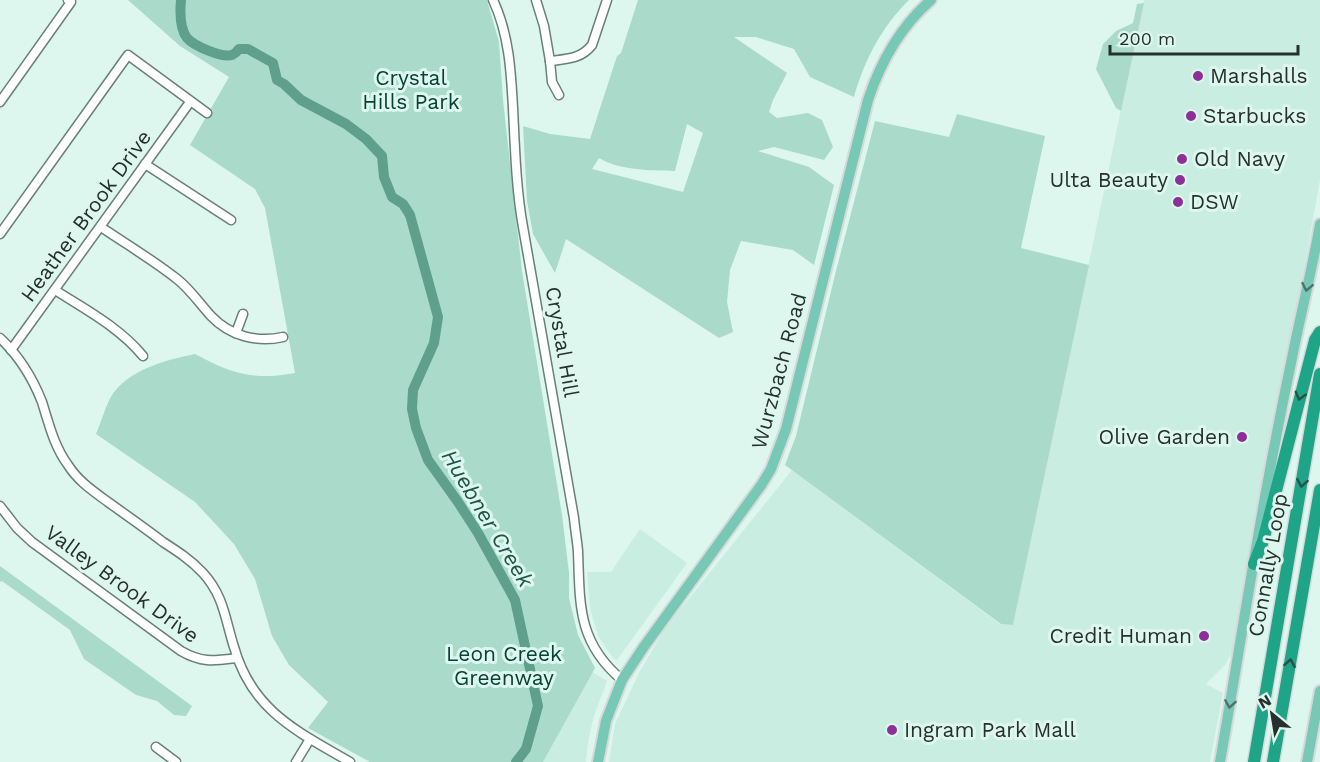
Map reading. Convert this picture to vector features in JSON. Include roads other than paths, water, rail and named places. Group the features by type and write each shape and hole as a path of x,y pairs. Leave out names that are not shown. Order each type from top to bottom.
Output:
{"highway":[{"path":"1254,564 1263,541 1315,340 1320,332"},
{"name":"Connally Loop","path":"1254,762 1320,374"},
{"name":"Connally Loop","path":"1273,762 1320,490"}],"main road":[{"name":"Wurzbach Road","path":"598,762 606,722 622,680 665,617 751,501 771,469 786,429 875,79 897,38 931,0"},
{"path":"1220,762 1289,372 1320,224"},
{"path":"1307,762 1320,691"}],"street":[{"name":"Crystal Hill","path":"493,0 503,27 508,50 517,186 574,518 582,617 596,651 622,680"},
{"path":"536,0 542,15 552,82 559,95"},
{"path":"550,61 572,59 587,51 592,45 607,0"},
{"path":"0,102 70,1"},
{"path":"0,234 128,54 207,113"},
{"name":"Heather Brook Drive","path":"11,350 190,102"},
{"path":"145,164 231,220"},
{"path":"101,227 179,280 217,321 236,333 258,339 283,337"},
{"path":"55,290 127,338 143,356"},
{"path":"236,333 243,314"},
{"path":"0,338 11,350 34,385 55,441 72,471 89,488 194,564 210,582 222,603 237,658 245,677 260,698 274,715 350,762"},
{"name":"Valley Brook Drive","path":"0,506 17,528 32,542 181,651 200,660 218,661 237,658"},
{"path":"296,762 310,739"},
{"path":"156,747 176,762"}],"waterway":[{"name":"Huebner Creek","path":"181,0 182,25 187,38 208,51 232,55 239,49 248,49 273,63 277,80 301,100 346,124 366,139 382,156 384,177 392,197 403,204 410,215 438,317 434,343 413,390 412,409 416,428 428,460 478,533 515,600 538,706 526,749 516,762"}],"place":[{"name":"Marshalls","path":"1198,76"},
{"name":"Starbucks","path":"1191,116"},
{"name":"Old Navy","path":"1182,159"},
{"name":"Ulta Beauty","path":"1180,180"},
{"name":"DSW","path":"1178,202"},
{"name":"Olive Garden","path":"1242,437"},
{"name":"Credit Human","path":"1204,636"},
{"name":"Ingram Park Mall","path":"892,730"}],"park label":[{"name":"Crystal Hills Park","path":"411,90"},
{"name":"Leon Creek Greenway","path":"504,666"}]}
